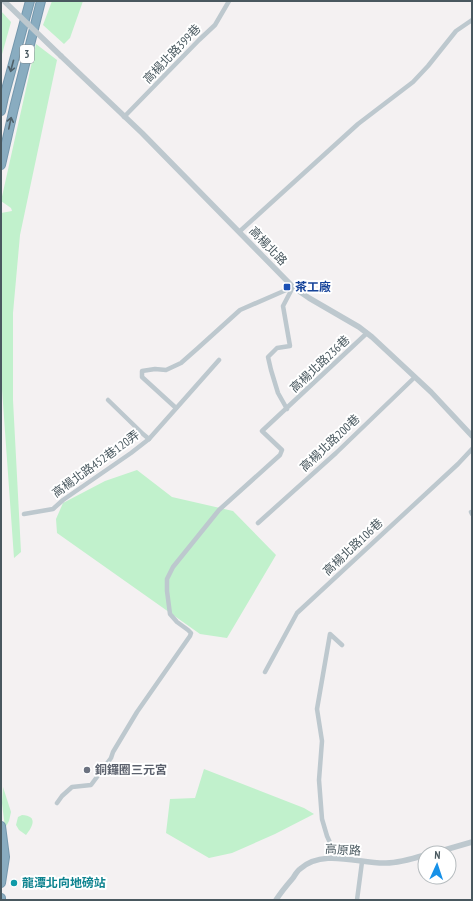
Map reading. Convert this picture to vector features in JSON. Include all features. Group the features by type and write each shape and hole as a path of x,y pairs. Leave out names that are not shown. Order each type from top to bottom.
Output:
{"highway":[{"name":"3","path":"1,111 30,1"},
{"name":"3","path":"1,165 41,1"},
{"path":"1,826 6,857 1,882"}],"street":[{"name":"高楊北路","path":"4,1 142,133 293,287 359,327 372,337 431,392 472,436"},
{"name":"高楊北路399巷","path":"124,117 215,25 229,1"},
{"path":"239,232 358,124 413,82 428,66 456,30 472,20"},
{"path":"176,408 142,377 142,371 155,369 166,370 181,363 240,310 293,287"},
{"path":"286,409 278,393 268,357 277,348 290,346 283,306 293,287"},
{"name":"高楊北路236巷","path":"57,803 72,787 91,785 110,758 137,712 190,636 188,630 177,622 170,614 167,579 173,567 219,510 280,455 282,450 262,431 367,333"},
{"name":"高楊北路452巷120弄","path":"24,514 53,509 63,500 131,453 149,438 219,360"},
{"name":"高楊北路200巷","path":"258,523 336,453 415,377"},
{"path":"108,400 149,438"},
{"name":"高楊北路106巷","path":"265,672 297,613 458,464 472,449"},
{"path":"337,858 327,836 322,819 319,780 322,741 317,709 330,634 342,644"},
{"path":"457,846 472,842"},
{"name":"高原路","path":"276,900 301,868 321,859 337,858 362,862 392,863 417,857"},
{"path":"357,900 362,862"}],"green space":[{"path":"52,1 83,1 70,38 64,44 43,25"},
{"path":"1,11 11,22 1,58"},
{"path":"36,44 57,60 20,235 13,313 13,400 21,552 14,558 1,375 1,213 12,211 11,208 1,201"},
{"path":"137,470 172,497 233,511 276,555 227,638 200,634 57,533 56,519 63,503 105,481"},
{"path":"204,769 304,808 314,814 275,834 232,853 209,858 166,833 170,799 195,798"},
{"path":"3,787 11,812 9,821 5,828 2,803"},
{"path":"22,815 30,817 33,822 26,835 19,830 16,825 18,817"}],"place":[{"name":"茶工廠","path":"287,287"},
{"name":"銅鑼圈三元宮","path":"87,770"},
{"name":"龍潭北向地磅站","path":"14,883"}]}
